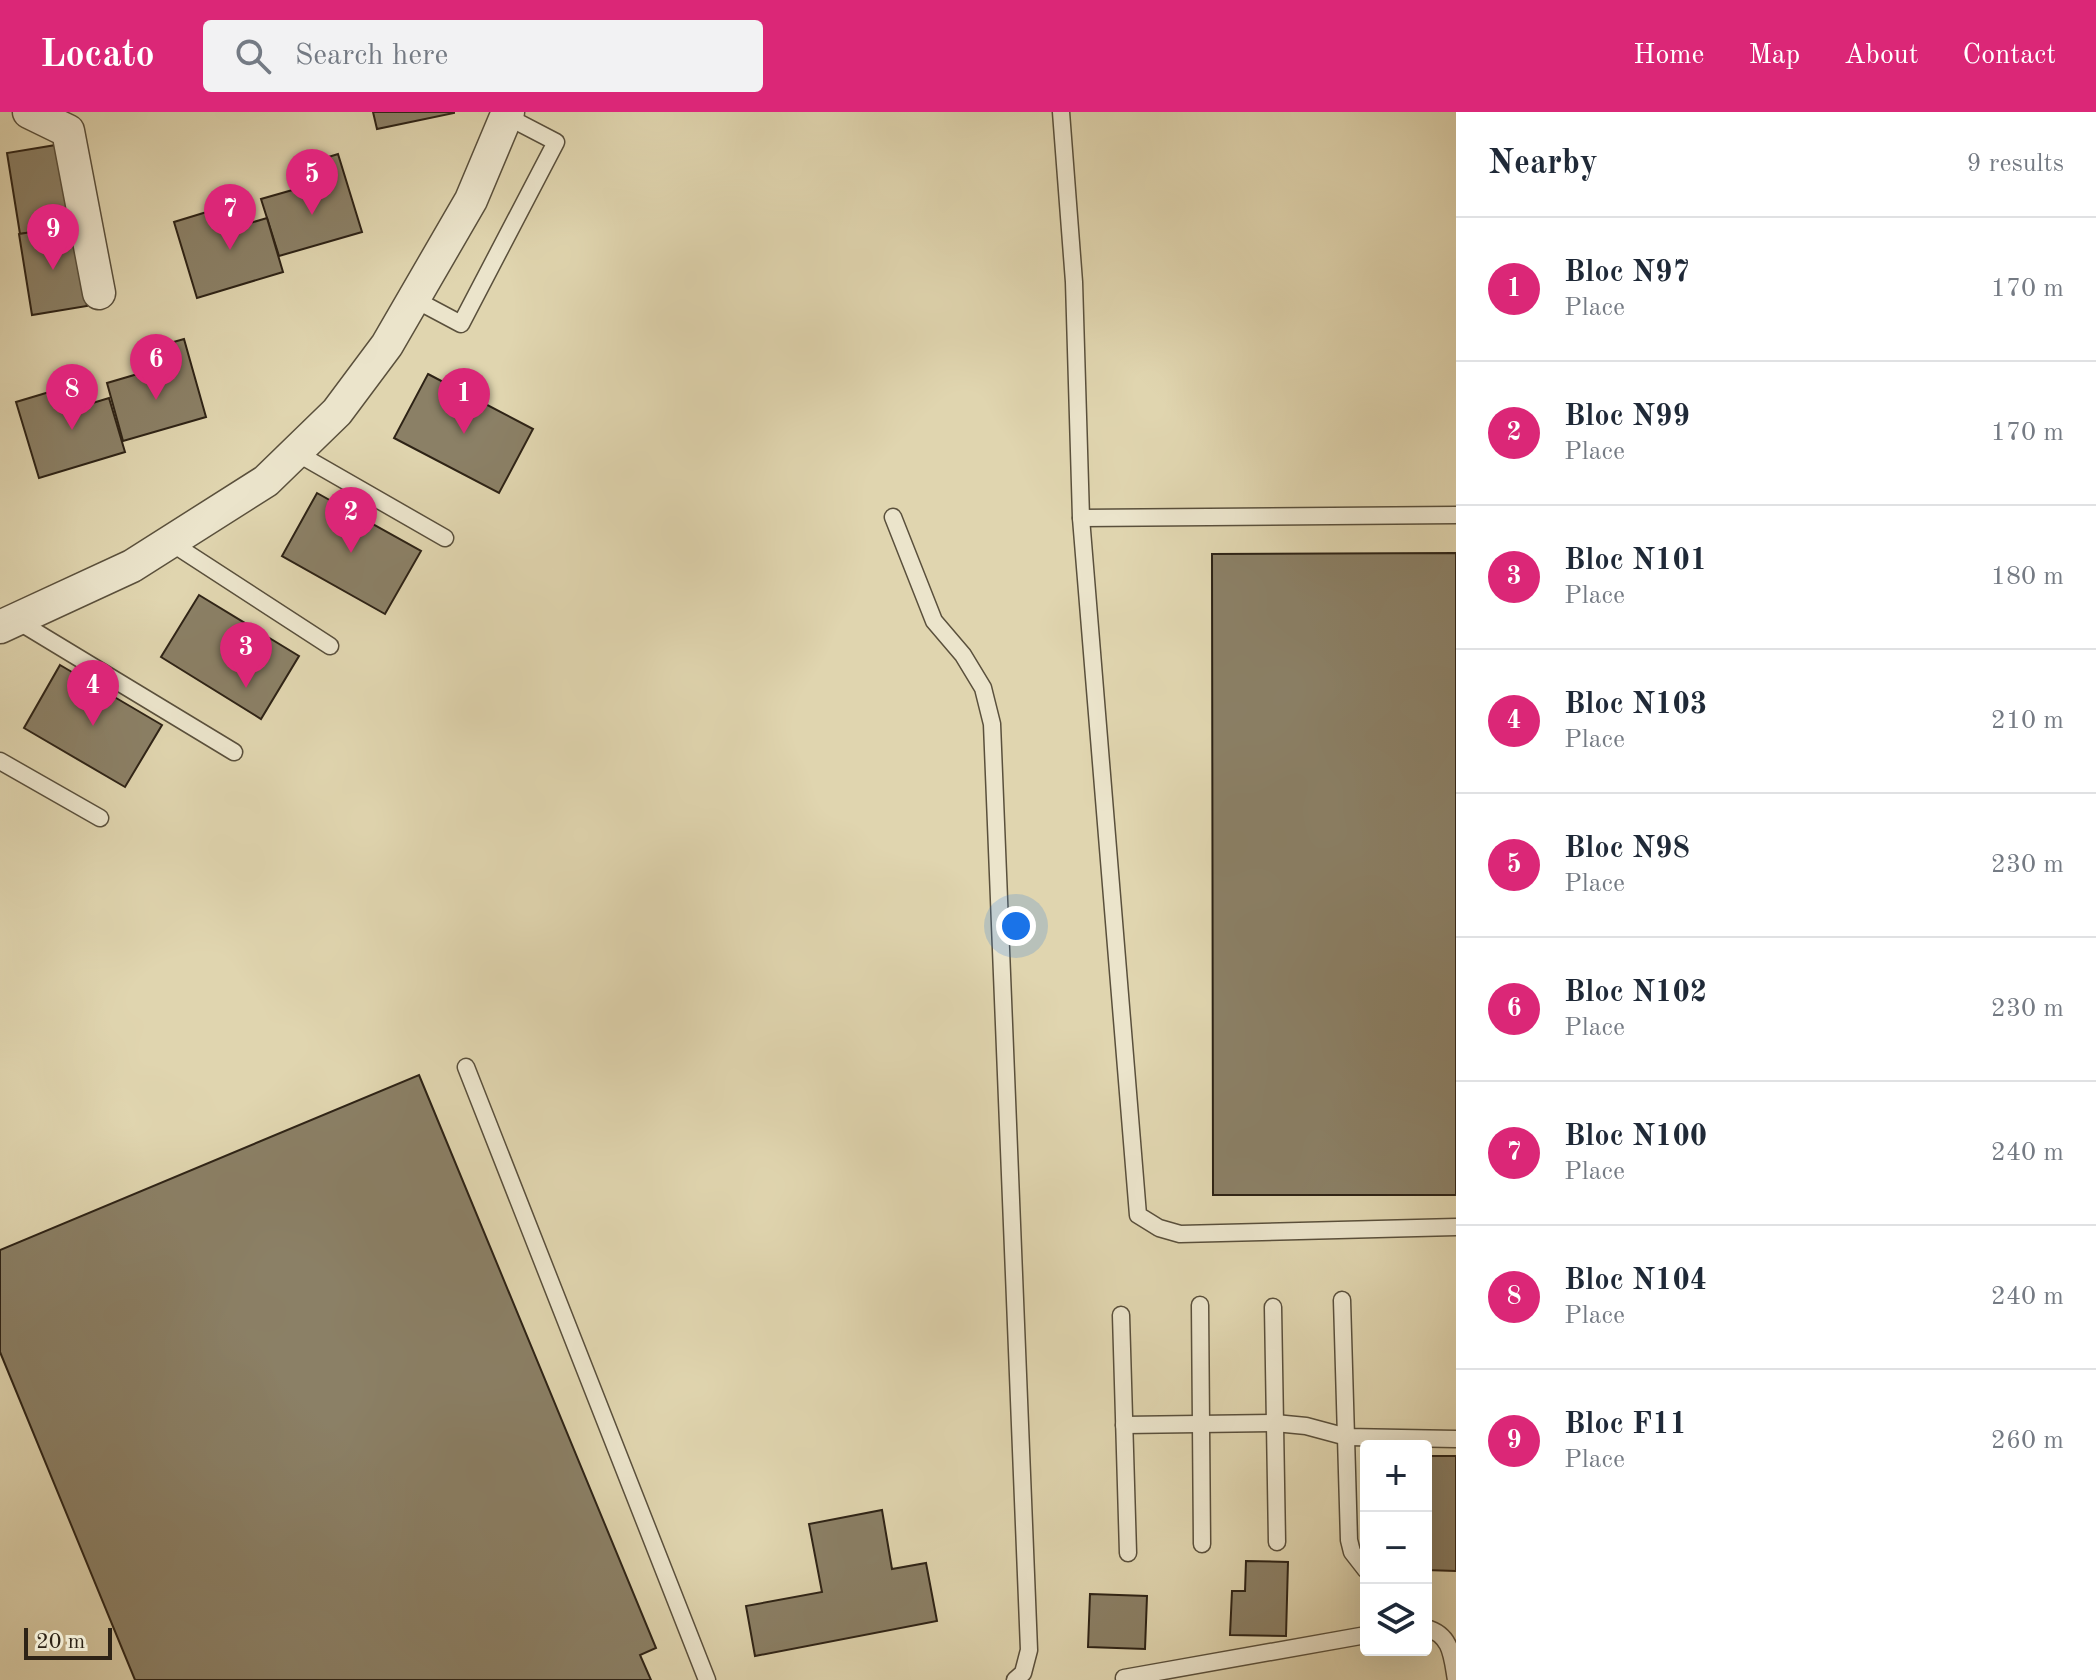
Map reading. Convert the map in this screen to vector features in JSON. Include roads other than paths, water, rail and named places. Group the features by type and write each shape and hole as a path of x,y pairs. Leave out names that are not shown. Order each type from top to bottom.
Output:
{"street":[{"path":"29,112 68,131 99,293"},
{"path":"8,623 132,566 266,481 337,412 387,345 471,200 507,114"}],"lane":[{"path":"1061,112 1074,282 1081,518 1138,1215 1159,1228 1180,1234 1456,1227"},
{"path":"414,299 461,324 556,142 507,114"},
{"path":"295,452 445,538"},
{"path":"1081,518 1456,515"},
{"path":"893,517 934,621 963,655 983,688 992,724 1029,1650 1023,1673 1015,1680"},
{"path":"170,542 330,646"},
{"path":"8,623 234,752"},
{"path":"0,761 100,818"},
{"path":"466,1067 707,1680"},
{"path":"1342,1300 1349,1540 1352,1552 1360,1562"},
{"path":"1200,1305 1202,1544"},
{"path":"1273,1307 1277,1542"},
{"path":"1121,1315 1128,1553"},
{"path":"1124,1425 1275,1423 1306,1426 1347,1437 1456,1439"},
{"path":"1432,1630 1441,1634 1451,1647 1456,1680"},
{"path":"1124,1678 1360,1636"}],"place":[{"name":"Bloc N98","path":"312,215"},
{"name":"Bloc N100","path":"230,250"},
{"name":"Bloc F11","path":"53,270"},
{"name":"Bloc N102","path":"156,400"},
{"name":"Bloc N104","path":"72,430"},
{"name":"Bloc N97","path":"464,434"},
{"name":"Bloc N99","path":"351,553"},
{"name":"Bloc N101","path":"246,688"},
{"name":"Bloc N103","path":"93,726"}]}
